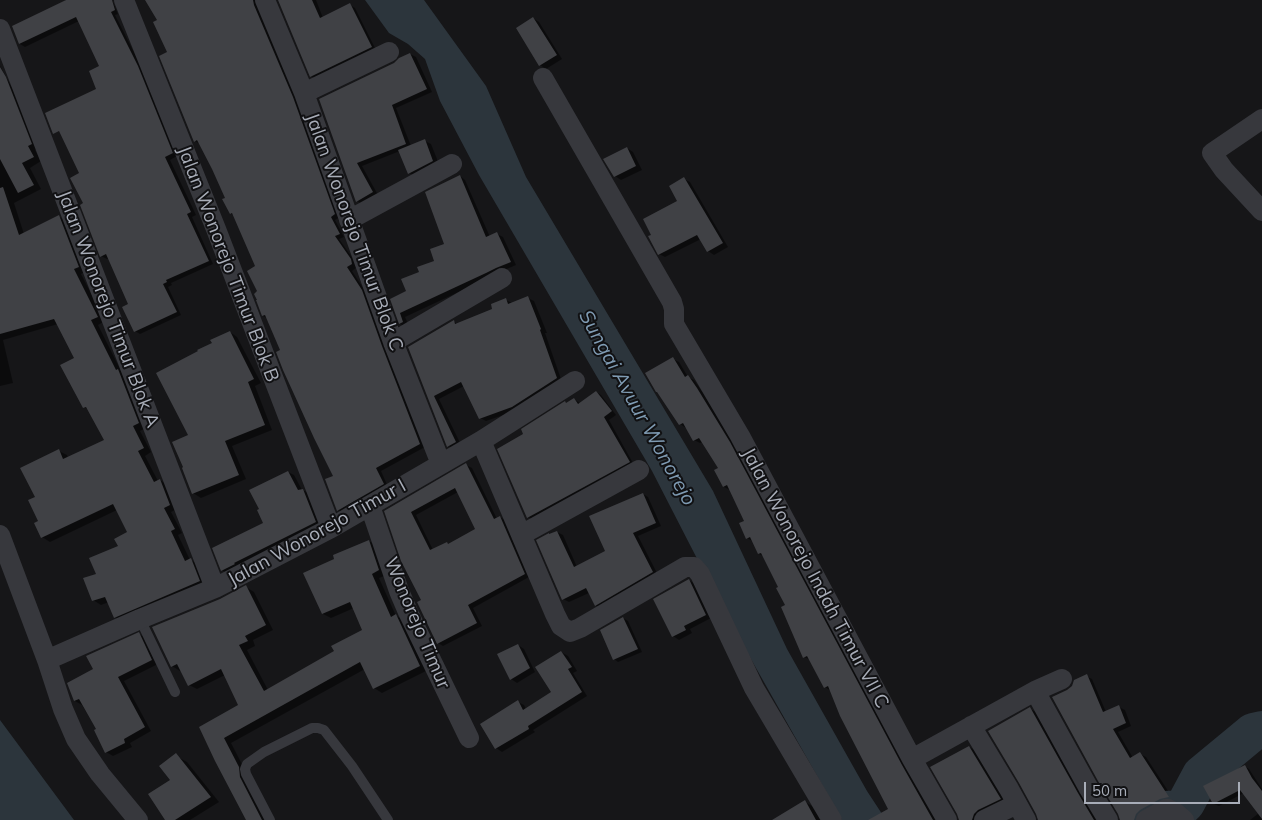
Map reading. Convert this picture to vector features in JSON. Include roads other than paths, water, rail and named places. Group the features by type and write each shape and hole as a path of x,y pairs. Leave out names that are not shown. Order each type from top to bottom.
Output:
{"street":[{"name":"Jalan Wonorejo Timur Blok B","path":"124,0 216,229 330,528"},
{"name":"Jalan Wonorejo Timur Blok C","path":"265,0 304,94 393,342 441,464"},
{"name":"Jalan Wonorejo Timur Blok A","path":"0,29 215,588"},
{"path":"304,94 389,52"},
{"name":"Jalan Wonorejo Indah Timur VII C","path":"543,78 672,302 674,324 740,436 912,759 947,820"},
{"path":"1262,119 1212,153 1224,170 1262,212"},
{"path":"349,220 452,164"},
{"path":"393,342 502,278"},
{"name":"Jalan Wonorejo Timur I","path":"47,660 215,588 330,528 480,441 575,381"},
{"path":"480,441 561,626 570,632 685,567 694,567 700,574 754,688 832,820"},
{"path":"521,535 639,470"},
{"name":"Wonorejo Timur","path":"370,506 399,591 469,738"},
{"path":"0,535 47,660 63,709 76,739 100,774 138,820"},
{"path":"912,759 1035,691 1062,679"},
{"path":"1035,691 1108,820"},
{"path":"971,726 1021,812 984,820"},
{"path":"1146,820 1166,809 1176,814"}],"lane":[{"path":"140,619 175,692"},
{"path":"270,820 246,774 247,764 264,752 312,728 324,730 352,766 388,820"}],"water":[{"name":"Sungai Avuur Wonorejo","path":"365,0 424,0 486,86 526,177 713,491 787,649 867,791 886,820 842,820 726,615 652,471 479,175 440,101 425,59 408,44 389,33"},
{"path":"0,720 74,820 0,820"}],"waterway":[{"path":"1151,820 1166,810 1180,809 1186,803 1201,775 1253,732 1262,730"}]}
